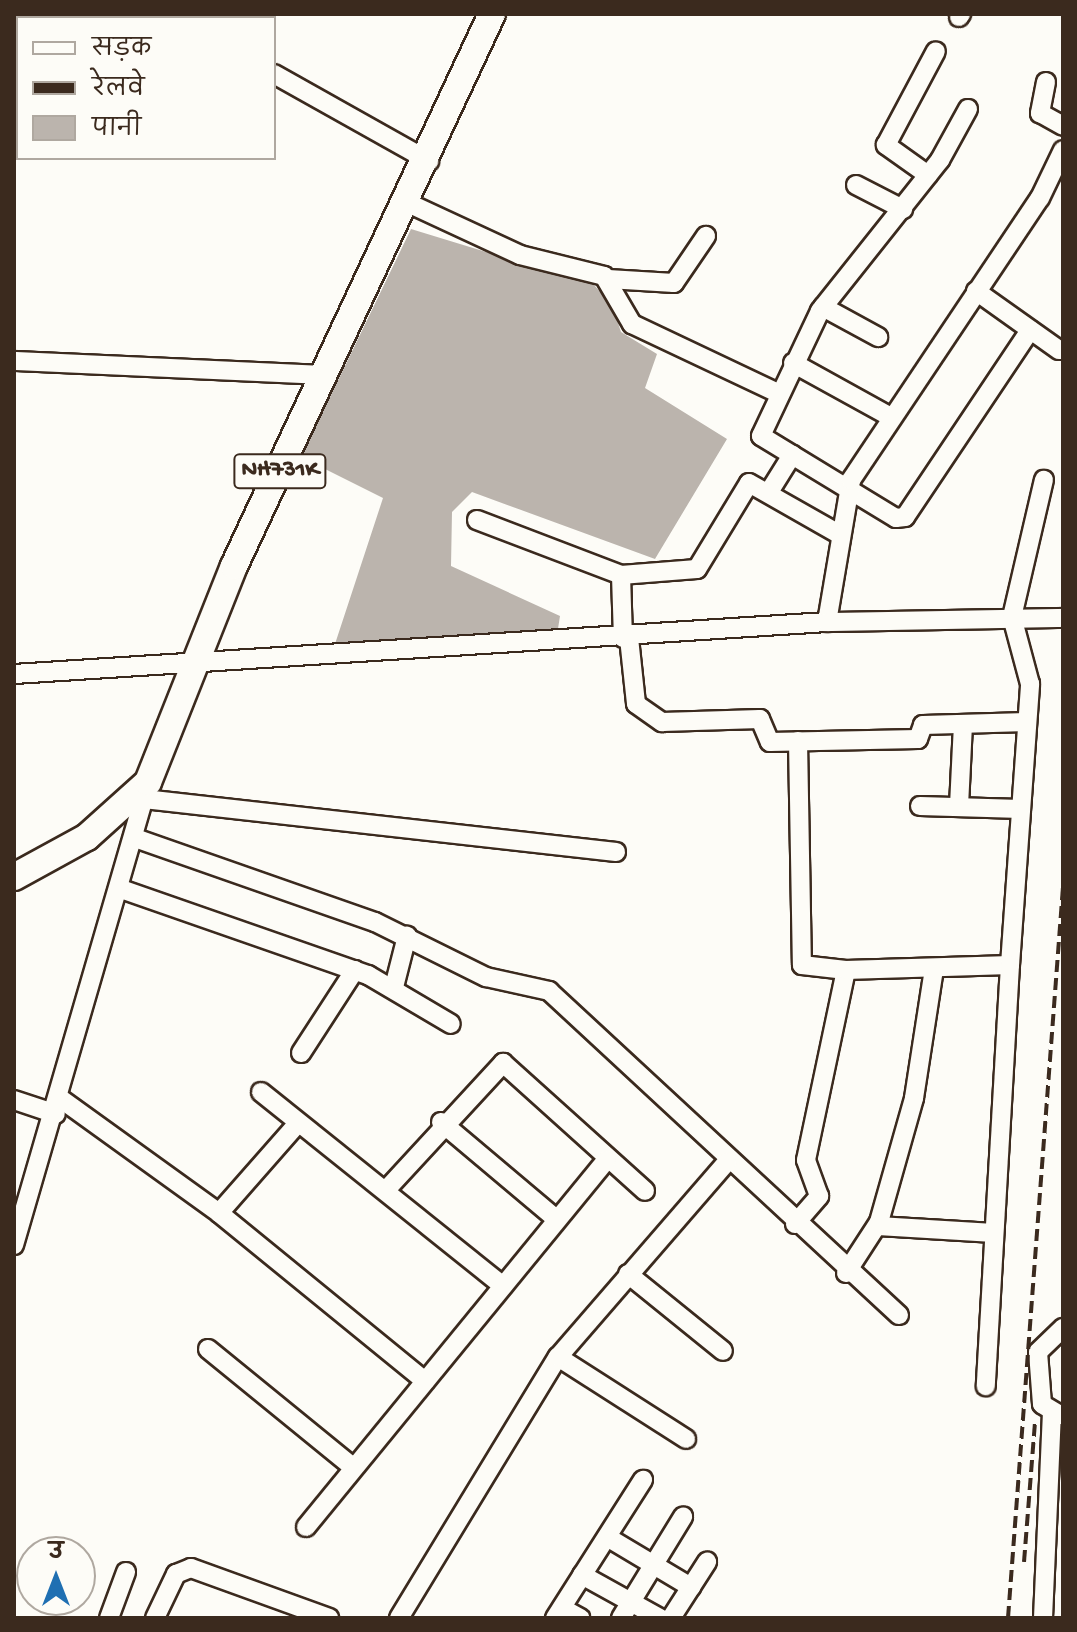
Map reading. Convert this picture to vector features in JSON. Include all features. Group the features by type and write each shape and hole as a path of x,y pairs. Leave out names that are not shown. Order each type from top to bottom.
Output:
{"highway":[{"name":"NH731K","path":"14,877 87,837 146,791 190,666 429,161 492,14"}],"street":[{"path":"928,175 886,145 936,51"},
{"path":"276,75 429,161"},
{"path":"1046,82 1040,113 1063,126"},
{"path":"968,109 928,175 823,307 760,431 792,455 847,488 905,517 1030,330"},
{"path":"827,622 837,533 847,488 891,417 1040,198 1063,150"},
{"path":"856,185 903,209"},
{"path":"408,203 507,251 608,279 674,283 706,236"},
{"path":"608,279 632,324 778,393"},
{"path":"976,291 1059,350"},
{"path":"823,307 878,337"},
{"path":"14,361 326,375"},
{"path":"793,363 891,417"},
{"path":"769,492 792,455"},
{"path":"986,1386 1029,673 1012,617 1044,480"},
{"path":"477,520 621,575 692,572 743,487 769,492 837,533"},
{"path":"621,575 636,704 658,720 760,719 767,741 918,739 923,725 1027,722"},
{"path":"14,674 190,666 827,622 1063,618"},
{"path":"959,806 963,724"},
{"path":"798,741 802,965 846,970 1010,965"},
{"path":"14,1245 59,1107 146,791 616,852"},
{"path":"920,806 1021,809"},
{"path":"135,838 407,936 486,977 549,991 846,1273 899,1315"},
{"path":"121,889 355,970 394,987 451,1024"},
{"path":"394,987 407,936"},
{"path":"846,1273 878,1226 914,1098 934,969"},
{"path":"301,1053 355,970"},
{"path":"795,1224 819,1196 806,1160 846,970"},
{"path":"386,1190 441,1122 503,1063 606,1160 645,1191"},
{"path":"261,1092 503,1286"},
{"path":"14,1100 59,1107 219,1213 425,1381"},
{"path":"441,1122 556,1219"},
{"path":"219,1213 298,1123"},
{"path":"306,1527 606,1160"},
{"path":"399,1618 558,1357 727,1162"},
{"path":"878,1226 994,1233"},
{"path":"628,1274 723,1351"},
{"path":"1043,1618 1057,1414 1039,1396 1038,1352 1063,1328"},
{"path":"208,1349 354,1468"},
{"path":"558,1357 686,1439"},
{"path":"580,1618 558,1613 643,1480"},
{"path":"626,1610 683,1517"},
{"path":"607,1537 691,1587"},
{"path":"671,1618 707,1562"},
{"path":"155,1618 176,1574 191,1568 321,1617"},
{"path":"109,1618 126,1572"},
{"path":"582,1575 626,1610 660,1618"}],"water":[{"path":"411,229 594,285 612,305 621,332 657,354 645,388 727,439 655,559 472,492 452,512 451,566 560,616 557,635 335,644 383,498 301,457"}],"railway":[{"path":"1008,1618 1063,887"},
{"path":"1024,1562 1035,1423"}]}
